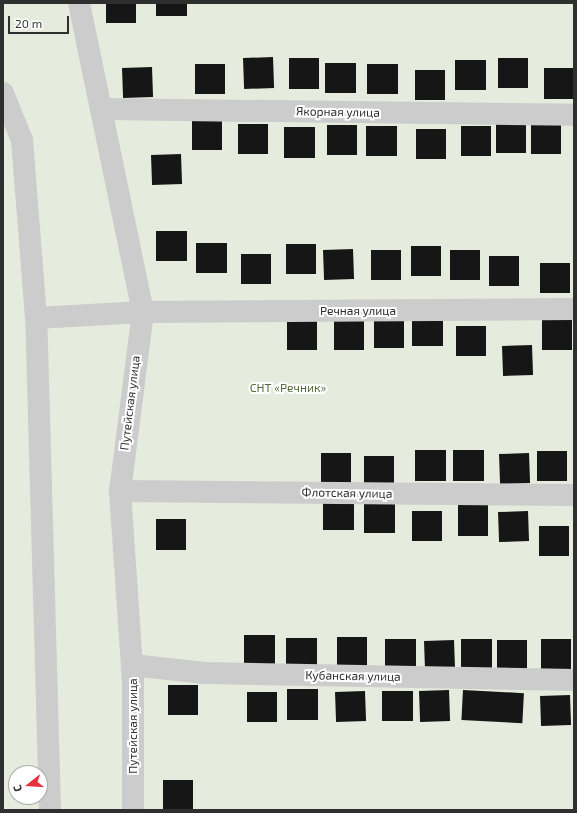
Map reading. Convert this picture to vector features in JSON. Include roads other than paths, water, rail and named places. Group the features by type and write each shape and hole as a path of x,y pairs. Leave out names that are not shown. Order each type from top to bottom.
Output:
{"street":[{"name":"Путейская улица","path":"79,3 143,312 120,491 132,665 133,810"},
{"path":"3,93 22,140 36,318 50,810"},
{"name":"Якорная улица","path":"101,109 574,115"},
{"name":"Речная улица","path":"36,318 143,312 574,309"},
{"name":"Флотская улица","path":"120,491 574,495"},
{"name":"Кубанская улица","path":"132,665 205,673 574,680"}],"park label":[{"name":"СНТ «Речник»","path":"288,388"}]}
